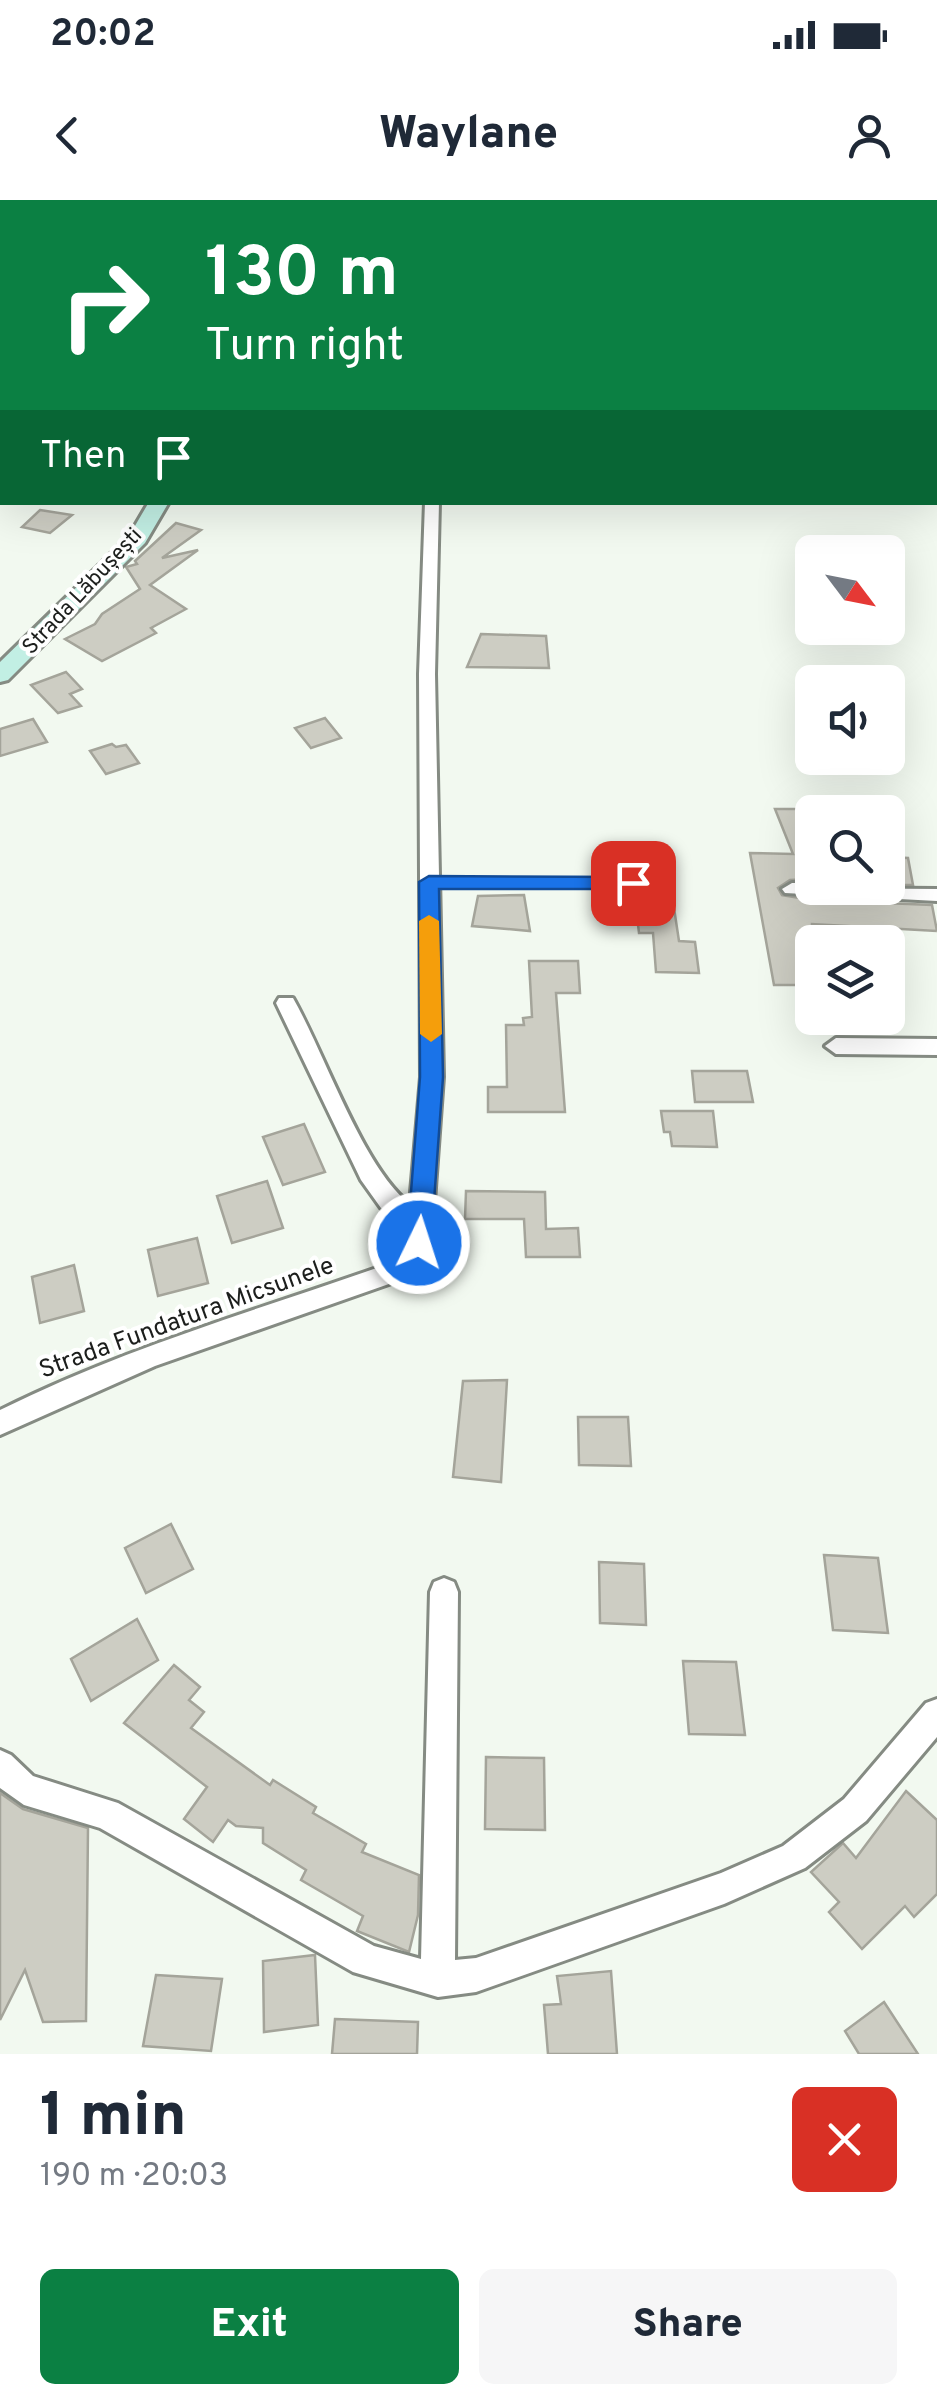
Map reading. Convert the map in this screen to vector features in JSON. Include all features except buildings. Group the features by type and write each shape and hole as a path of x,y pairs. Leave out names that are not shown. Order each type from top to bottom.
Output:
{"street":[{"name":"Strada Lăbușești","path":"0,675 138,539 157,505"},
{"name":"Strada Fundatura Micsunele","path":"0,1423 46,1398 198,1338 397,1271 412,1259 420,1225 432,1077 428,674 432,505"},
{"path":"792,889 937,895"},
{"path":"286,1003 370,1174 390,1202 420,1225"},
{"path":"836,1046 937,1046"},
{"path":"438,1980 444,1592"},
{"path":"0,1766 24,1788 107,1814 365,1960 402,1974 438,1980 476,1975 724,1888 794,1857 855,1810 937,1714"}],"lane":[{"path":"429,882 633,883"}],"slow traffic":[{"path":"429,921 431,1034"}],"route":[{"path":"419,1243 432,1077 429,882 633,883"}]}
